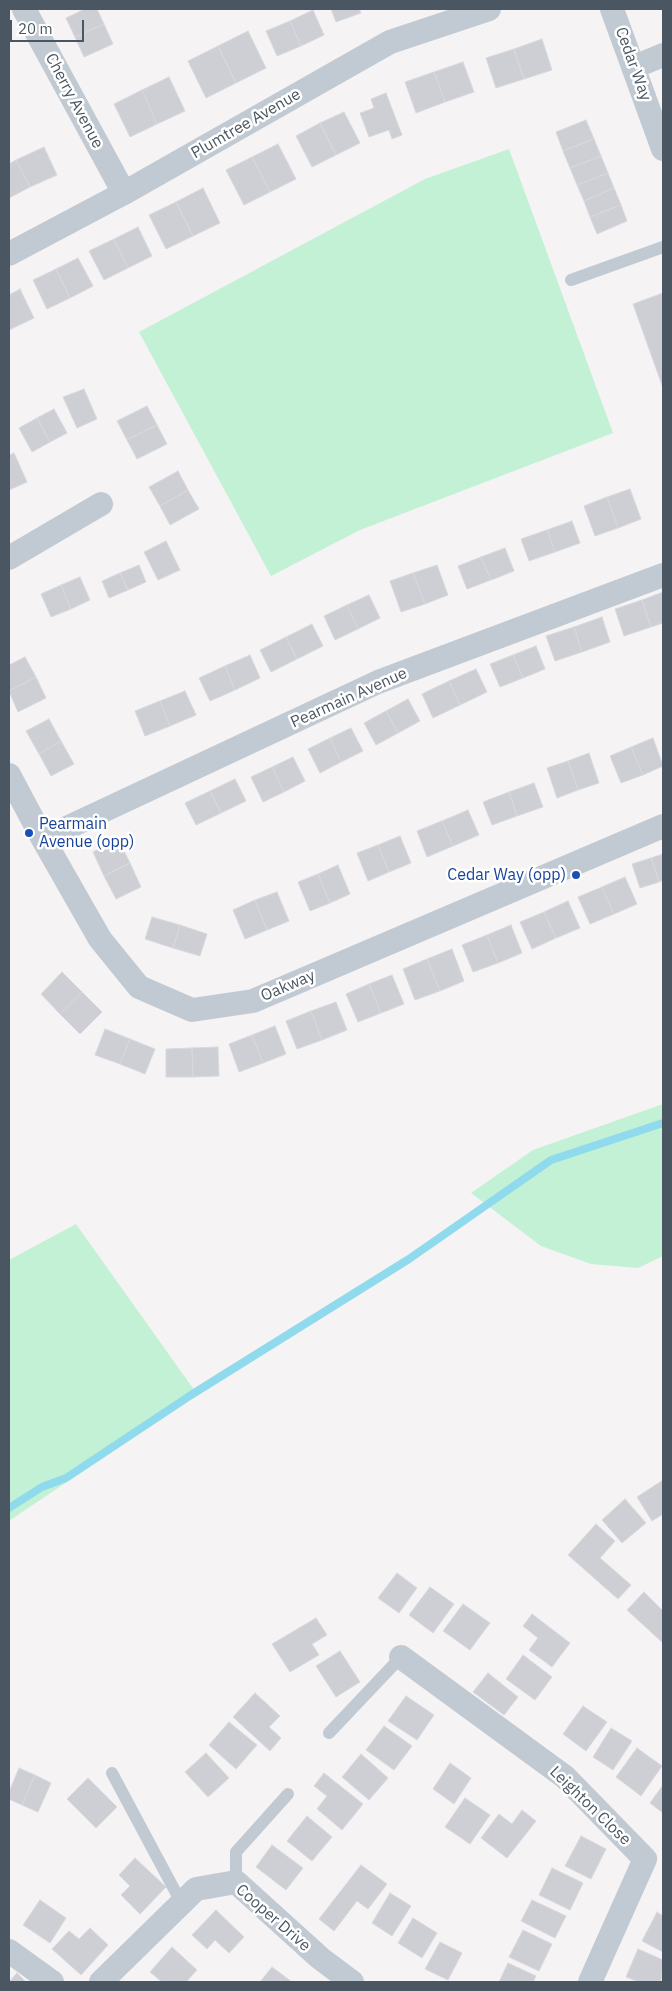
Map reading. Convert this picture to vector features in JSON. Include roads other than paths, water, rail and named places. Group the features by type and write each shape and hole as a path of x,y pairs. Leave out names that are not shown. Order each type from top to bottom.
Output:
{"street":[{"name":"Cherry Avenue","path":"24,9 124,193"},
{"name":"Plumtree Avenue","path":"9,254 124,193 390,42 489,9"},
{"name":"Cedar Way","path":"612,9 663,148"},
{"path":"634,67 663,55"},
{"path":"9,558 101,504"},
{"name":"Pearmain Avenue","path":"42,839 378,682 663,575"},
{"name":"Oakway","path":"9,775 42,839 100,939 139,987 192,1010 253,1001 663,826"},
{"name":"Leighton Close","path":"401,1657 565,1777 645,1859 590,1982"},
{"name":"Cooper Drive","path":"101,1982 196,1889 236,1882 320,1958 352,1982"},
{"path":"9,1950 52,1982"}],"lane":[{"path":"571,280 663,246"},
{"path":"329,1733 401,1657"},
{"path":"112,1773 182,1904"},
{"path":"236,1882 236,1852 288,1794"}],"waterway":[{"path":"9,1508 42,1487 66,1478 191,1395 409,1259 551,1160 663,1123"}],"place":[{"name":"Pearmain Avenue (opp)","path":"29,833"},
{"name":"Cedar Way (opp)","path":"576,875"}]}
